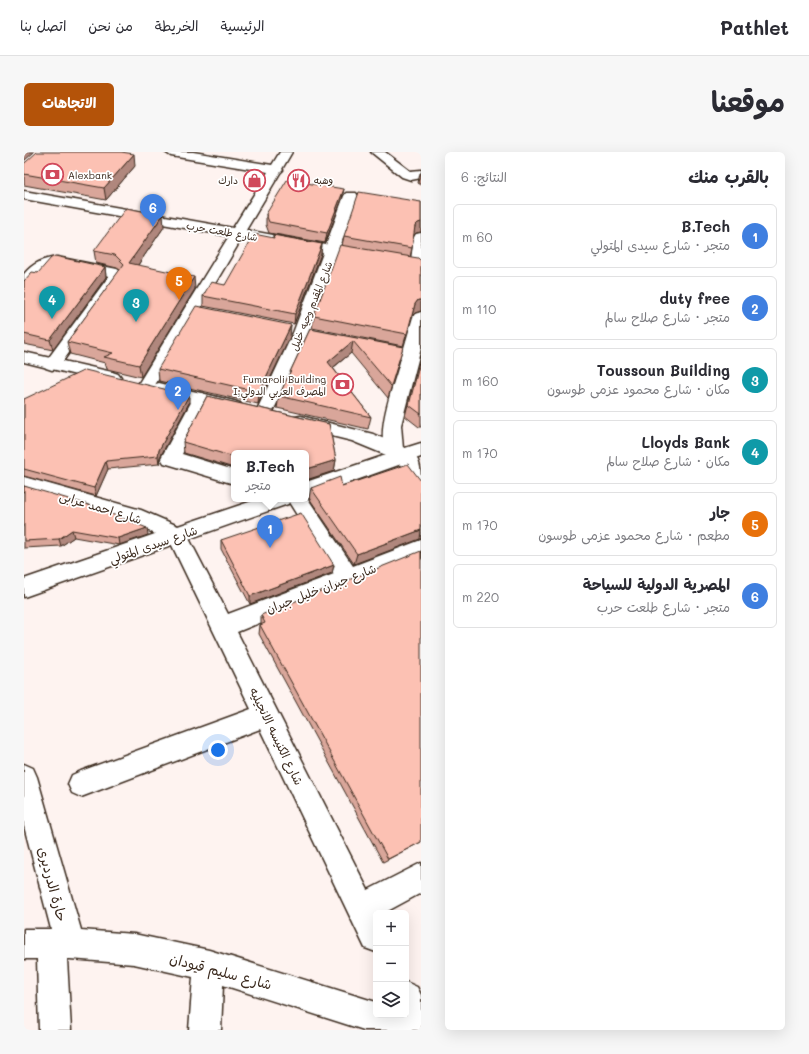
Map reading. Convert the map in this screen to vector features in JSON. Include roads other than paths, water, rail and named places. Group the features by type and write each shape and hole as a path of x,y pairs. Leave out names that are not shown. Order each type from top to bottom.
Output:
{"street":[{"path":"171,152 273,176 284,185"},
{"path":"146,386 200,312 238,234 286,152"},
{"path":"377,152 406,174 411,176 421,174"},
{"path":"336,193 367,198"},
{"name":"شارع طلعت حرب","path":"24,195 419,266"},
{"name":"شارع المقدم وجيه خليل","path":"276,417 294,331 332,250 351,196"},
{"path":"419,266 421,237"},
{"path":"24,284 39,266 57,261 112,272 118,275 52,364"},
{"path":"421,317 392,425 421,477"},
{"path":"294,331 318,336"},
{"path":"357,344 411,355"},
{"path":"24,357 367,438 406,452"},
{"path":"201,399 171,458 231,476"},
{"path":"309,489 406,452"},
{"name":"شارع احمد عرابى","path":"24,484 142,518 177,536"},
{"name":"شارع سيدى المتولي","path":"24,588 273,502"},
{"path":"300,502 348,577"},
{"name":"شارع الكنيسه الانجيليه","path":"177,536 373,931"},
{"name":"شارع جبران خليل جبران","path":"222,627 421,549"},
{"path":"81,784 267,715"},
{"name":"حارة الدرديرى","path":"24,778 48,944 55,1030"},
{"path":"362,909 421,877"},
{"name":"شارع سليم قيودان","path":"48,944 134,949 209,965 369,1022 413,1030"},
{"path":"205,1030 209,965"},
{"path":"409,1004 421,1028"}],"place":[{"name":"Alexbank","path":"52,175"},
{"name":"دارك","path":"254,180"},
{"name":"وهبه","path":"299,180"},
{"name":"المصرية الدولية للسياحة","path":"153,227"},
{"name":"جار","path":"179,300"},
{"name":"Lloyds Bank","path":"52,319"},
{"name":"Toussoun Building","path":"136,322"},
{"name":"Fumaroli Building I;المصرف العربي الدولي","path":"342,385"},
{"name":"duty free","path":"178,410"},
{"name":"B.Tech","path":"270,548"}]}
